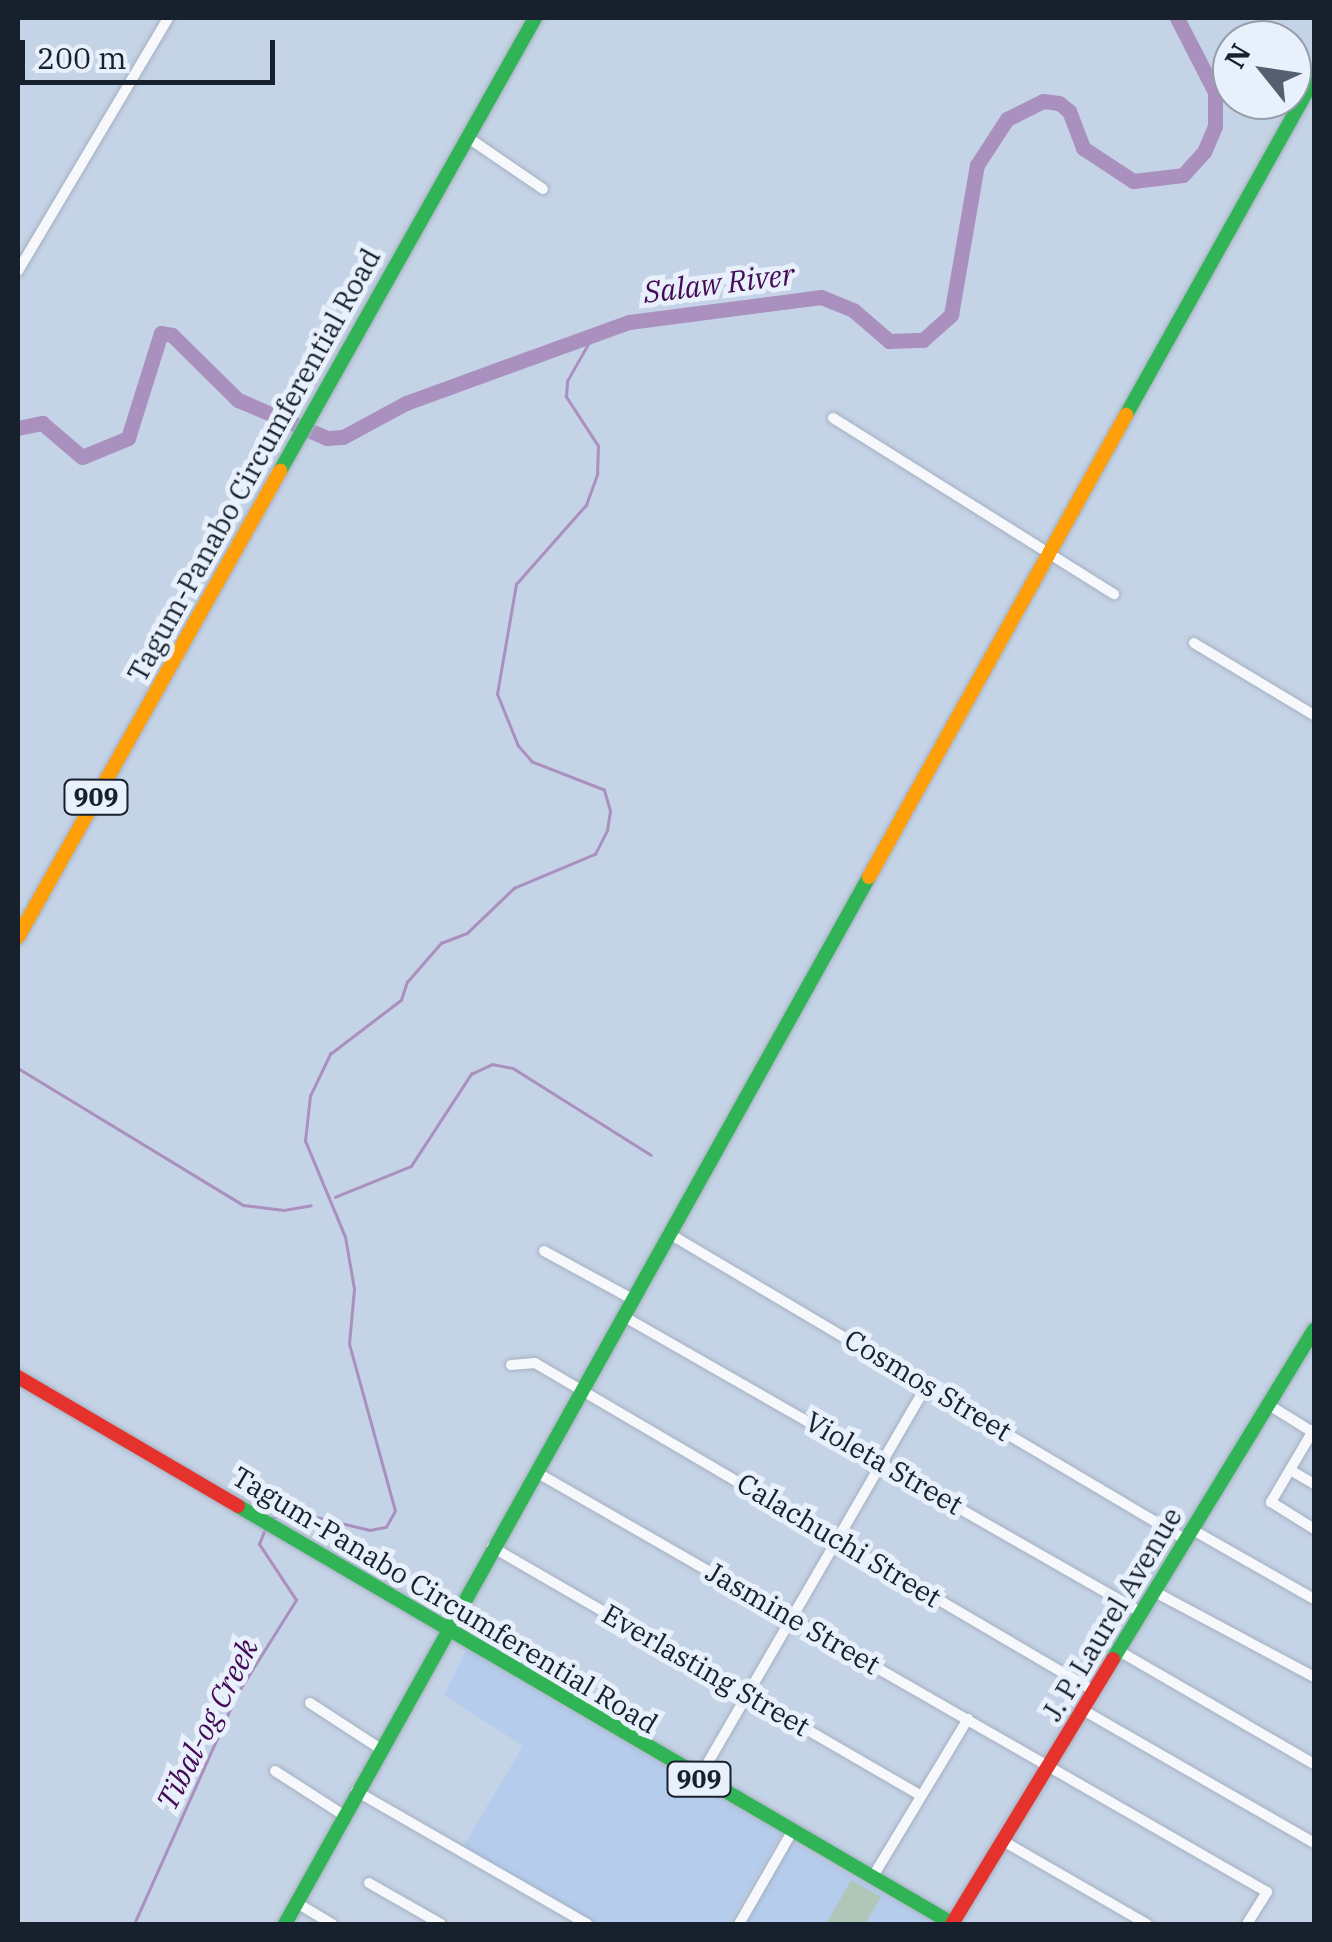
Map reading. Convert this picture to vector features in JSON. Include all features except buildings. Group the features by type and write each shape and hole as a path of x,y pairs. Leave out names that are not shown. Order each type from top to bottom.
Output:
{"street":[{"path":"18,271 168,18"},
{"name":"Tagum-Panabo Circumferential Road","path":"18,937 536,18"},
{"path":"285,1924 342,1814 1314,79"},
{"path":"467,138 543,189"},
{"path":"834,418 1114,594"},
{"path":"1194,643 1314,714"},
{"name":"Cosmos Street","path":"668,1233 1190,1535 1314,1599"},
{"path":"544,1250 632,1300"},
{"name":"Violeta Street","path":"623,1316 1142,1613"},
{"name":"J. P. Laurel Avenue","path":"952,1924 1314,1330"},
{"name":"Calachuchi Street","path":"510,1365 535,1363 1094,1691"},
{"name":"Tagum-Panabo Circumferential Road","path":"18,1377 698,1779 952,1924"},
{"path":"698,1779 927,1385"},
{"path":"1269,1405 1314,1431 1271,1502 1314,1529"},
{"path":"1290,1470 1314,1484"},
{"name":"Jasmine Street","path":"536,1472 1267,1892 1247,1924"},
{"name":"Everlasting Street","path":"492,1547 920,1795"},
{"path":"1155,1592 1314,1677"},
{"path":"1119,1650 1314,1764"},
{"path":"310,1703 379,1748"},
{"path":"1082,1710 1314,1843"},
{"path":"872,1878 968,1719"},
{"path":"276,1771 342,1814"},
{"path":"356,1791 587,1924"},
{"path":"739,1924 792,1832"},
{"path":"1003,1841 1147,1924"},
{"path":"369,1882 441,1924"},
{"path":"297,1904 332,1924"}],"shaded area":[{"path":"466,1650 781,1834 729,1924 596,1924 462,1848 523,1746 444,1695"},
{"path":"792,1842 935,1924 745,1924"}],"green space":[{"path":"851,1880 881,1897 865,1924 826,1924"}],"waterway":[{"name":"Salaw River","path":"18,428 42,423 82,457 128,438 161,333 172,335 238,400 327,438 343,437 406,403 629,322 821,297 853,310 889,341 923,340 951,315 977,165 1007,119 1043,101 1059,103 1069,111 1083,148 1133,181 1183,175 1204,152 1215,126 1215,92 1177,18"},
{"name":"Tibal-og Creek","path":"271,1518 291,1511 370,1530 386,1527 395,1511 349,1344 354,1289 345,1237 305,1141 310,1096 330,1054 401,1000 407,982 441,943 467,933 514,888 595,854 607,830 610,811 604,790 532,762 518,746 497,694 516,584 586,505 597,474 598,446 566,397 567,381 595,332"},
{"path":"335,1197 411,1166 471,1074 492,1064 513,1068 651,1155"},
{"path":"18,1068 243,1205 284,1210 311,1205"},
{"name":"Tibal-og Creek","path":"134,1924 237,1694 296,1600 259,1544 265,1529"}],"traffic: fast":[{"path":"280,471 535,18"},
{"path":"1126,415 1314,79"},
{"path":"285,1924 869,877"},
{"path":"1113,1659 1314,1330"},
{"path":"238,1506 953,1924"}],"traffic: slow":[{"path":"869,877 1126,415"},
{"path":"18,937 280,471"}],"traffic: jam":[{"path":"18,1377 238,1506"},
{"path":"952,1924 1113,1659"}]}
